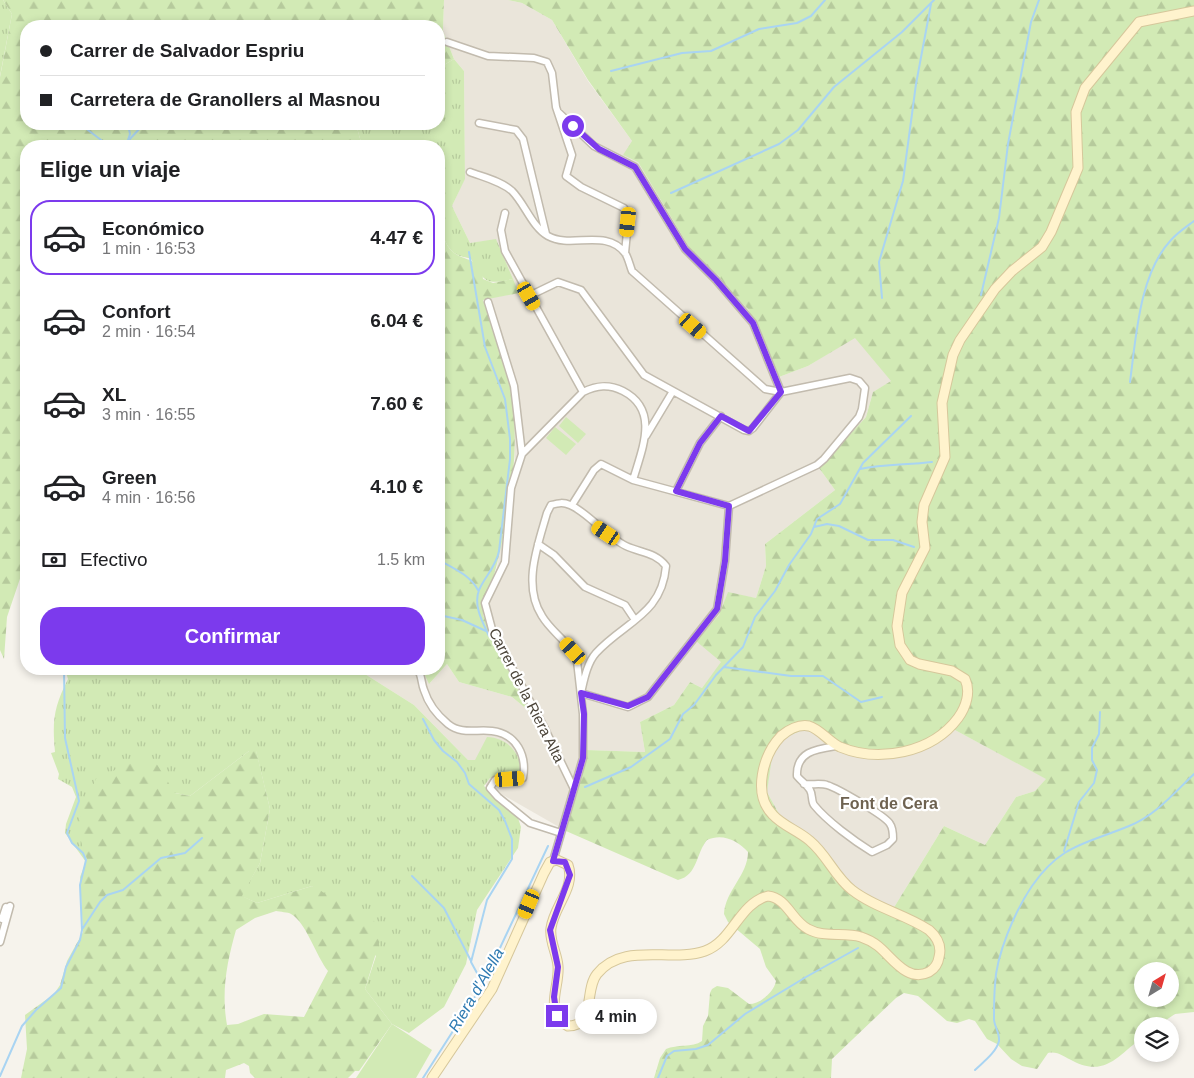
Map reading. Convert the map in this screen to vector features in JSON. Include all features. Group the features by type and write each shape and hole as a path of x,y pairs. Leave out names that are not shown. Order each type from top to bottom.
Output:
{"main road":[{"path":"432,1078 492,989 544,872 557,861 568,865 570,875 550,930 558,967 554,997 555,1011 561,1021 568,1026 576,1025 584,1020 588,1008 590,989 595,977 608,964 626,956 692,953 706,950 721,940 753,902 768,896 781,902 808,929 820,933 866,939 877,945 904,970 915,974 927,973 935,967 940,955 939,944 933,934 924,926 850,888 822,852 809,839 778,820 768,810 764,801 763,778 767,756 774,744 786,732 797,727 808,726 838,746 877,754 902,752 939,736 954,723 962,710 968,692 965,680 952,671 910,660 900,645 897,626 902,593 925,548 922,522 924,505 945,458 942,403 953,355 965,332 995,289 1012,270 1042,247 1049,237 1078,168 1076,112 1085,88 1139,22 1194,10"}],"street":[{"path":"446,42 488,56 543,59 552,73 554,100 572,155 566,176 580,187 624,208 628,222 625,253 632,271 765,389 781,392 850,378 859,381 865,388 859,417 816,465 729,506 634,480 601,464 594,470 572,505"},
{"path":"558,112 599,149 635,167 685,249 716,280 753,323 781,392"},
{"path":"479,123 516,130 523,139 546,235"},
{"path":"470,172 498,183 512,191 546,235 559,241 601,240 625,253"},
{"path":"505,212 501,230 505,251 583,392 596,385 615,387 630,395 644,410 646,436"},
{"path":"529,296 558,282 581,290 644,375 749,431 781,392"},
{"path":"488,302 514,386 522,454"},
{"path":"634,480 646,436 674,391"},
{"name":"Carrer de la Riera Alta","path":"574,789 544,727 493,633 485,603 505,562 511,488 522,454 583,392"},
{"path":"676,491 700,443 721,416"},
{"path":"557,861 558,842 583,758 584,714 581,693 577,661 573,651 542,617 534,599 533,564 552,505 561,502 572,505 621,543 652,554 661,559 666,566 659,595 648,610 594,654 588,666 581,693"},
{"path":"581,693 628,706 648,697 717,609 725,561 729,506"},
{"path":"538,544 568,568 584,587 625,605 636,620"},
{"path":"419,675 432,707 449,725 464,732 491,730 501,733 520,747 526,764 523,778 495,780 490,788 498,797 530,823 561,833"},
{"path":"804,784 814,786 828,785 879,813 890,824 893,839 888,845 872,852 812,803 809,788 804,784 797,776 800,759 805,754 838,746"},
{"path":"0,918 2,919 7,904 10,906 0,942"}],"shaded area":[{"path":"444,0 508,0 522,3 552,20 588,81 632,141 638,162 695,257 719,276 731,293 748,309 779,377 808,366 855,337 892,381 873,392 866,417 819,468 835,490 765,544 766,566 756,598 728,593 719,615 697,641 722,662 702,688 690,682 674,705 640,722 645,752 586,750 566,831 484,784 490,778 475,760 468,760 414,705 366,675 425,675 430,683 437,675 445,675 445,666 447,664 459,682 512,697 528,710 483,615 497,567 515,463 511,390 483,299 519,293 496,240 470,243 452,206 465,178 464,71 454,59 445,36 445,20 443,20"},
{"path":"805,729 869,759 953,729 1047,779 1035,791 1016,797 985,845 944,826 893,909 855,889 818,844 779,814 767,792 771,757 784,738"}],"green space":[{"path":"0,0 3,0 12,14 0,76"},
{"path":"3,0 444,0 443,20 20,20 20,130 358,130 360,140 20,140 20,579 7,617 4,659 0,650 0,77 12,14"},
{"path":"508,0 1194,0 1194,1012 1175,1014 1170,1017 1134,1017 1134,1045 1111,1062 1094,1067 1084,1066 1061,1055 1048,1053 1037,1069 1022,1066 1011,1059 997,1044 987,1039 975,1021 969,1019 957,1023 947,1021 918,996 904,993 896,998 832,1059 831,1078 654,1078 660,1058 666,1049 702,1041 703,1026 708,1016 712,989 717,986 728,988 749,1004 758,1002 766,997 776,981 766,967 760,949 728,922 724,914 728,898 741,876 747,860 748,852 740,844 730,839 719,837 707,840 693,869 685,877 678,880 566,831 586,750 645,752 640,722 674,705 690,682 702,688 721,662 696,641 719,615 728,592 756,598 766,566 765,544 835,490 819,468 866,417 873,392 891,381 855,338 808,366 779,377 748,309 731,293 719,276 695,257 638,162 623,155 632,141 588,80 552,20 522,3","holes":["805,729 869,759 892,756 953,729 1046,779 1035,791 1016,797 985,845 944,826 893,909 855,889 818,844 779,814 767,792 772,757 784,738"]},
{"path":"445,36 454,59 445,64"},
{"path":"454,59 464,71 465,179 452,206 470,243 496,239 513,279 497,282 487,280 471,259 458,255 448,246 445,239 445,140 360,140 358,130 445,130 445,64"},
{"path":"445,240 454,253 479,266 483,279 493,283 513,279 519,293 483,300 509,379 514,418 515,447 513,475 504,532 483,615 529,711 512,697 459,682 447,664 445,666"},
{"path":"566,417 586,434 578,443 559,426"},
{"path":"555,427 576,444 566,455 546,438"},
{"path":"67,675 366,675 414,705 468,760 475,760 487,737 500,739 509,745 522,766 519,775 490,778 484,786 517,815 521,827 518,848 477,910 466,964 444,1007 409,1033 392,1024 365,989 376,956 312,886 257,903 241,896 260,863 270,809 256,751 249,751 190,796 175,793 87,859 86,862 65,833 66,824 76,797 72,787 58,779 59,774 51,753 55,752 55,714 68,679"},
{"path":"425,675 437,675 429,684"},
{"path":"256,750 270,809 260,863 242,896 257,903 312,886 384,927 365,989 392,1024 359,1071 355,1071 348,1078 255,1078 250,1073 249,1066 244,1063 226,1070 225,1078 21,1078 27,1049 25,1015 54,994 60,985 67,961 83,932 80,877 87,859 76,826 96,779 132,762 156,763 175,793 190,796 249,751","holes":["276,911 290,913 296,918 328,971 304,1017 264,1014 238,1024 227,1025 225,1012 226,977 236,930 255,918"]},
{"path":"392,1024 432,1050 416,1078 356,1078"}],"waterway":[{"path":"611,71 682,53 711,51 759,29 797,23 811,16 825,0"},
{"path":"671,193 779,144 798,130 834,87 902,32 934,0"},
{"path":"981,295 999,218 1008,144 1031,22 1039,0"},
{"path":"882,298 879,262 903,181 916,84 931,4"},
{"path":"88,130 101,140"},
{"path":"128,140 129,130"},
{"path":"129,140 138,130"},
{"path":"1130,382 1137,327 1152,270 1160,254 1171,240 1194,221"},
{"path":"469,252 485,347 505,399 510,439 510,459 499,551 477,596 479,614 489,636"},
{"path":"585,787 631,767 670,739 683,714 694,705 716,675 743,647 755,617 775,591 789,565 811,534 817,519 840,504 863,463 911,416"},
{"path":"860,469 932,462"},
{"path":"814,527 827,524 839,526 868,540 893,540 914,547"},
{"path":"445,563 466,576 478,590"},
{"path":"445,616 462,620 486,631"},
{"path":"724,667 791,676 823,676 861,702 882,697"},
{"path":"0,1076 22,1026 36,1010 61,988 66,967 80,940 82,930 80,885 86,860 83,853 72,843 67,833 79,801 65,738 64,675"},
{"path":"1064,851 1079,802 1094,783 1097,770 1092,760 1092,748 1099,734 1100,712"},
{"path":"423,719 434,740 443,751 457,762 465,773 469,784 499,810 512,839 512,859 487,900 471,962 483,984"},
{"path":"975,1070 992,1053 999,1041 994,1019 996,973 1013,920 1032,886 1053,861 1064,853 1148,816 1194,774"},
{"path":"83,928 100,902 107,895 123,890 161,858 185,853 202,838"},
{"name":"Riera d'Alella","path":"423,1078 483,984 548,846"},
{"path":"412,876 444,908 471,961"},
{"path":"658,1078 667,1056 674,1051 696,1049 708,1045 745,1014 858,948"}],"district":[{"name":"Font de Cera","path":"889,803"}],"route":[{"path":"557,1016 554,1007 554,997 558,967 550,930 568,887 570,871 565,862 561,860 553,861 583,758 584,714 581,693 628,706 648,697 717,609 721,598 729,506 676,491 700,443 721,416 749,431 781,392 753,323 716,280 685,249 638,170 632,165 594,146 573,126"}]}
